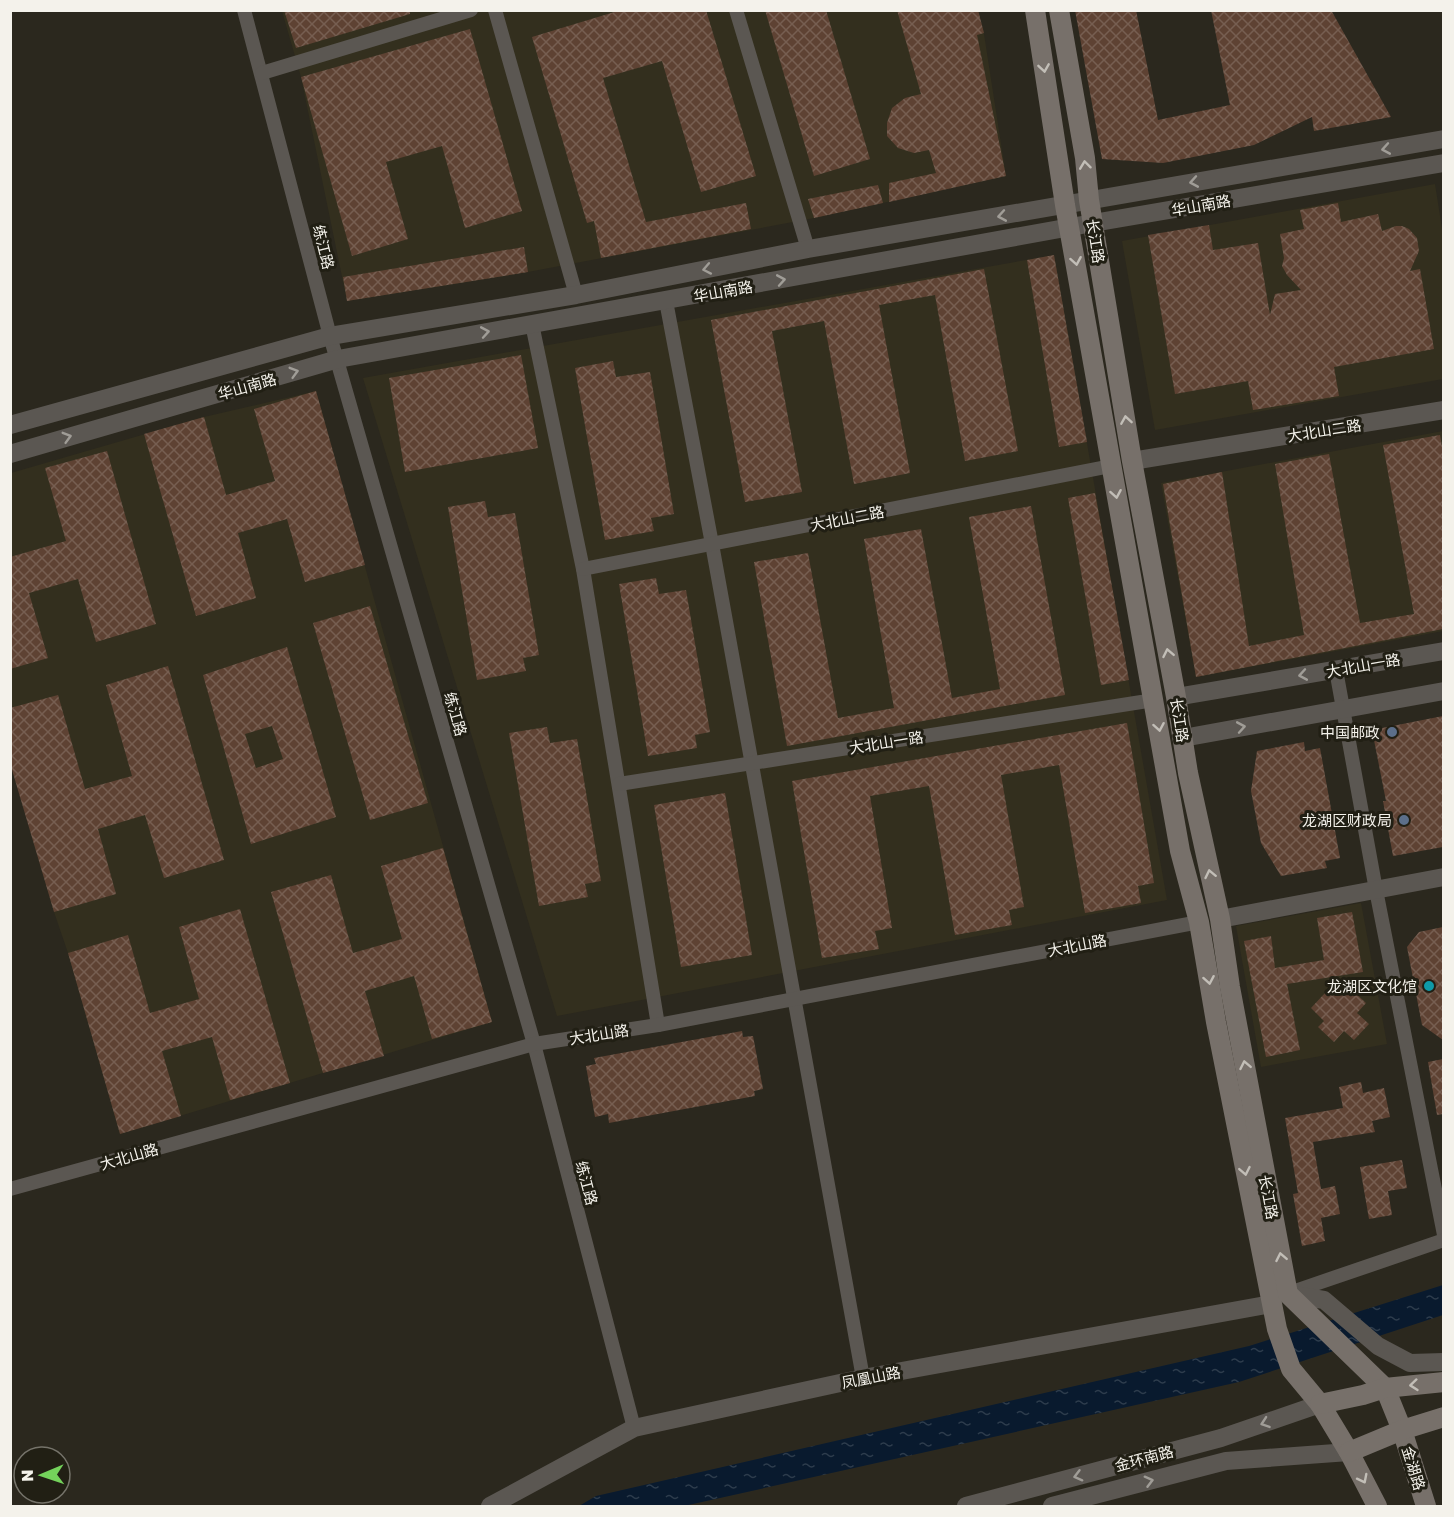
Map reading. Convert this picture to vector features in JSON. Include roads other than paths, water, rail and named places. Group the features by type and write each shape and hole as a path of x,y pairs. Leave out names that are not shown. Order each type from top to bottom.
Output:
{"main road":[{"name":"长江路","path":"1035,10 1065,206 1180,850 1198,922 1216,1022 1279,1299"},
{"name":"长江路","path":"1059,10 1132,461 1188,773 1220,919 1279,1299 1277,1329 1291,1369 1320,1404 1349,1452"},
{"path":"1279,1299 1319,1322 1385,1388"},
{"path":"1320,1404 1385,1388 1443,1382"},
{"name":"金湖路","path":"1385,1388 1402,1430 1426,1506"},
{"path":"1377,1506 1349,1452 1402,1430 1443,1417"}],"street":[{"name":"练江路","path":"244,10 330,336 534,1044 634,1428"},
{"path":"262,73 471,10"},
{"path":"495,10 576,295"},
{"path":"736,10 808,249"},
{"name":"华山南路","path":"10,425 330,336 576,295 808,249 1443,139"},
{"name":"华山南路","path":"10,454 338,359 1443,163"},
{"path":"666,301 863,1378"},
{"path":"532,324 584,569 658,1025"},
{"name":"大北山二路","path":"1132,461 1443,410"},
{"name":"大北山二路","path":"584,569 1110,466"},
{"name":"大北山一路","path":"1176,697 1443,651"},
{"path":"1336,670 1443,1235"},
{"path":"1183,738 1443,691"},
{"name":"大北山一路","path":"619,784 1154,699"},
{"path":"1220,919 1443,877"},
{"name":"大北山路","path":"10,1189 534,1044 658,1025 1198,922"},
{"path":"1279,1299 1443,1240"},
{"name":"凤凰山路","path":"490,1506 634,1428 863,1378 1279,1299 1324,1300 1378,1346 1410,1363 1443,1362"},
{"name":"金环南路","path":"966,1506 1221,1438 1320,1404"},
{"name":"金环南路","path":"1052,1506 1226,1461 1349,1452"}],"water":[{"path":"1443,1285 1443,1315 1239,1382 684,1506 579,1506 596,1496 1249,1346"}],"place":[{"name":"中国邮政","path":"1392,732"},
{"name":"龙湖区财政局","path":"1404,820"},
{"name":"龙湖区文化馆","path":"1429,986"}]}
